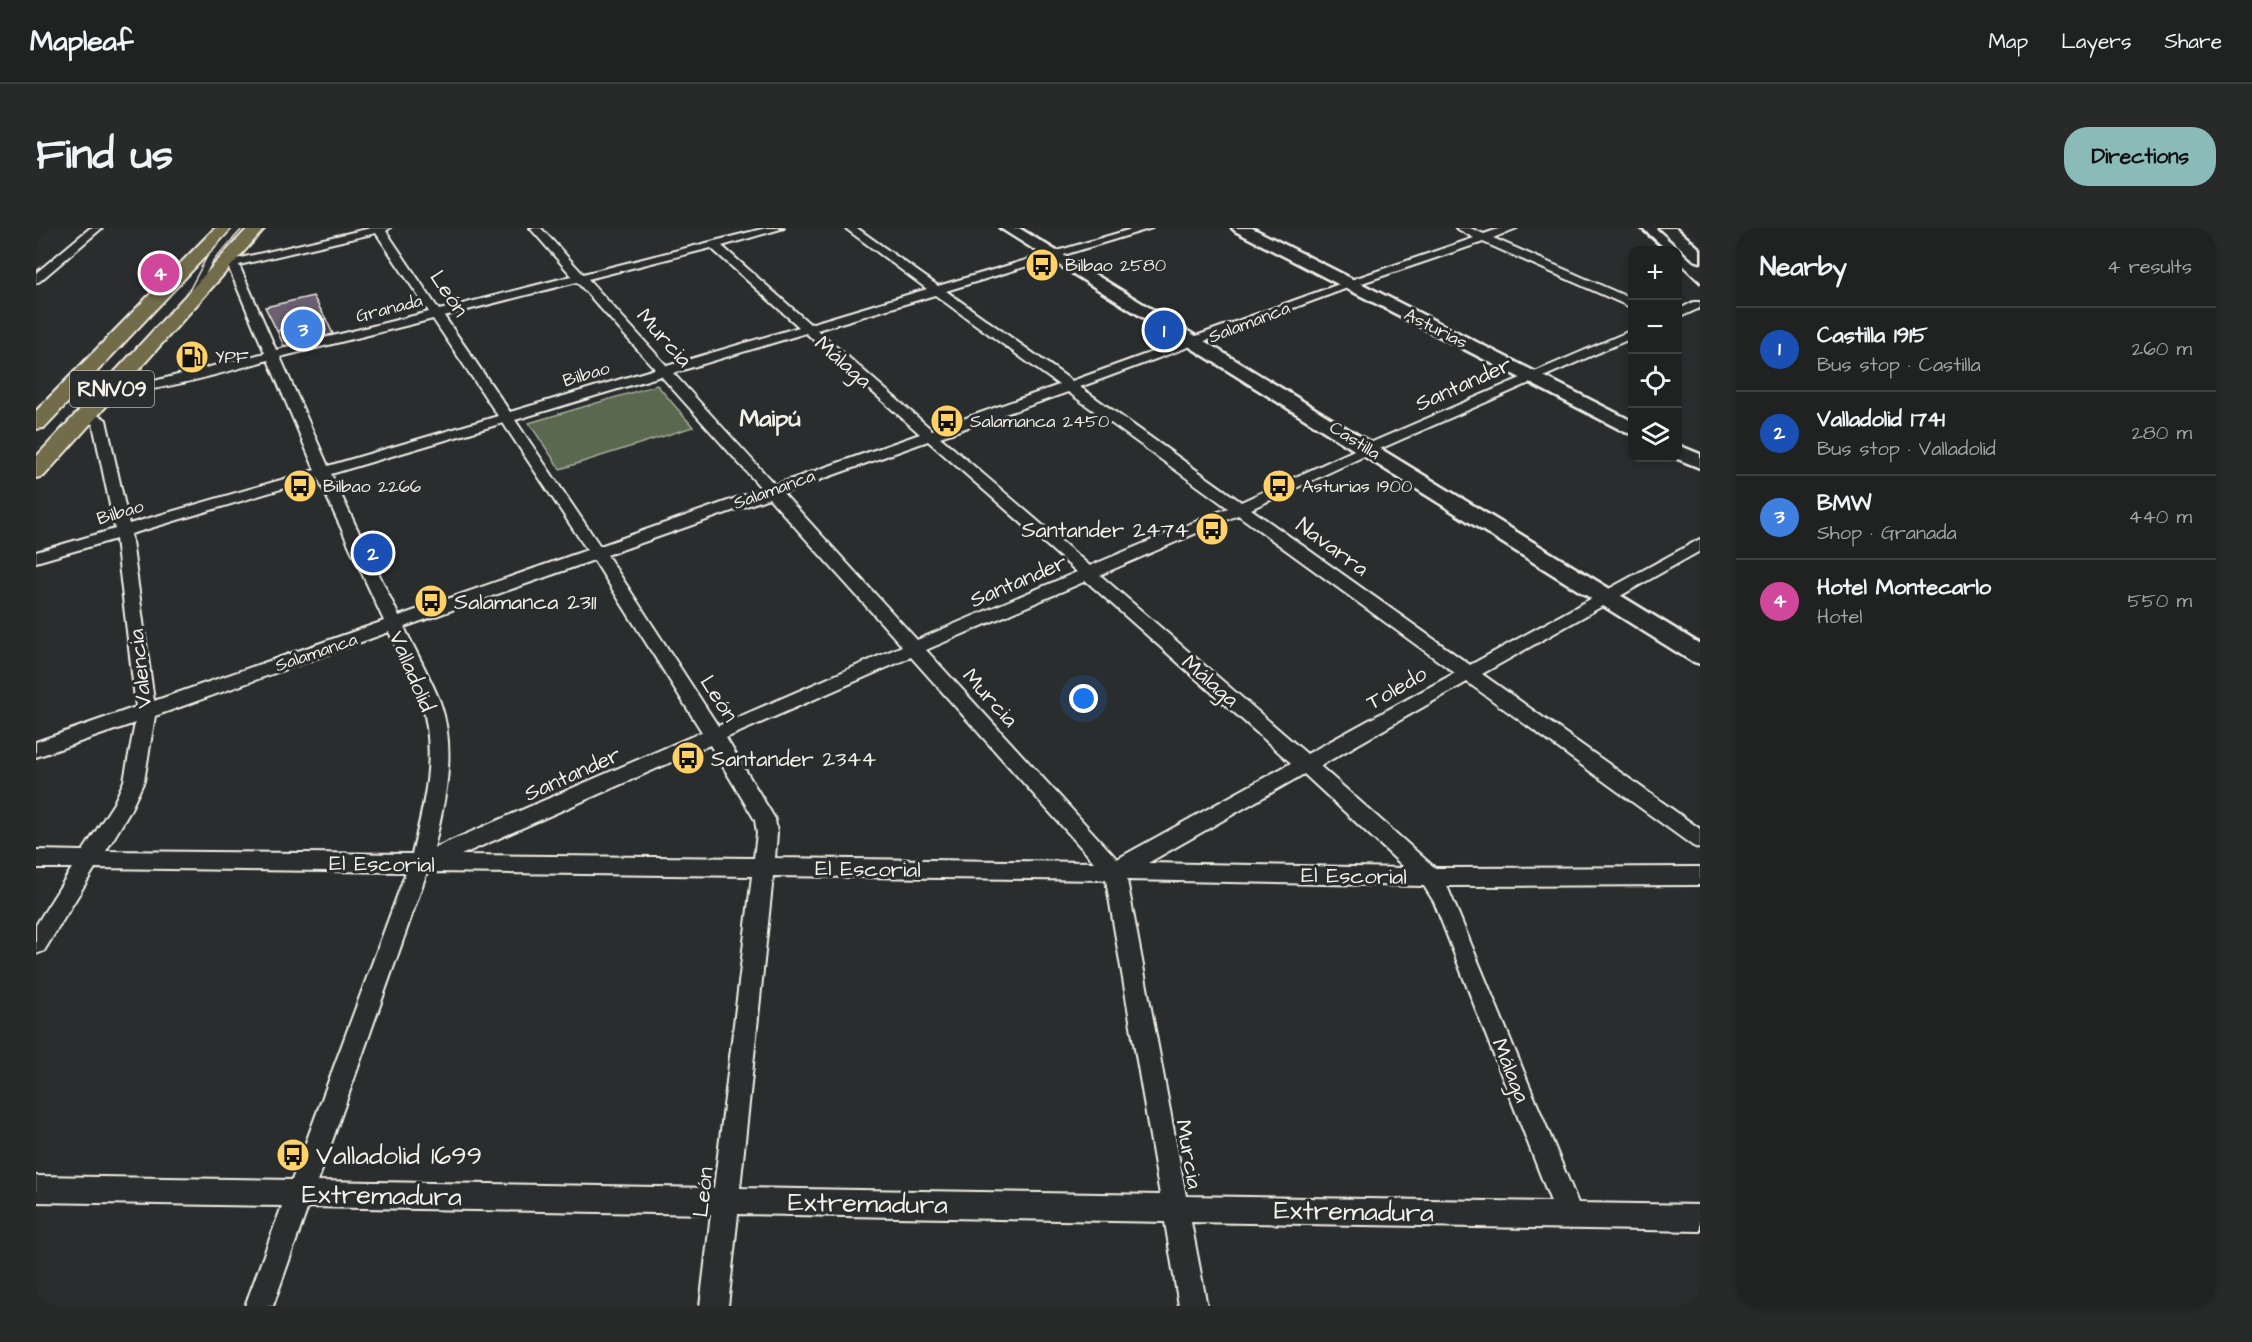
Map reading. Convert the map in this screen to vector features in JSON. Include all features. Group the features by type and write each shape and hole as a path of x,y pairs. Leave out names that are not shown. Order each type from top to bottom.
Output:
{"main road":[{"name":"RN1V09","path":"36,423 224,228"},
{"name":"RN1V09","path":"36,471 113,389 256,228"},
{"path":"36,450 168,306 198,279 225,265"}],"street":[{"path":"36,279 97,228"},
{"path":"225,265 381,228"},
{"name":"León","path":"381,228 715,735 765,819 767,833 714,1306"},
{"name":"Murcia","path":"535,228 1115,871 1193,1306"},
{"name":"Granada","path":"113,389 142,388 779,228"},
{"name":"Navarra","path":"850,228 1700,840"},
{"name":"Castilla","path":"1008,228 1196,342 1700,656"},
{"name":"Bilbao","path":"36,557 1147,228"},
{"name":"Asturias","path":"1240,228 1628,426"},
{"path":"1461,228 1628,301"},
{"name":"Salamanca","path":"36,750 929,434 1196,342 1349,284 1512,228"},
{"path":"1666,228 1700,257"},
{"name":"Málaga","path":"713,244 807,329 1308,765 1430,877 1448,910 1570,1216"},
{"name":"Valladolid","path":"225,265 272,356 323,472 431,704 439,749 437,792 420,863 259,1306"},
{"path":"1682,312 1697,305"},
{"name":"Santander","path":"420,863 1090,574 1628,336"},
{"name":"Valencia","path":"36,944 122,807 134,781 146,712 116,490 99,420 85,419"},
{"path":"1682,453 1700,462"},
{"name":"Toledo","path":"1115,871 1700,544"},
{"name":"El Escorial","path":"36,859 1115,871 1430,877 1700,876"},
{"name":"Extremadura","path":"36,1190 1700,1218"}],"lane":[{"path":"187,305 209,259 238,228"}],"green space":[{"path":"657,385 693,427 560,469 529,423"}],"building":[{"path":"313,296 326,319 277,331 265,307"}],"railway":[{"path":"1640,228 1660,246"},
{"path":"1682,266 1700,283"}],"place":[{"name":"Bilbao 2580","path":"1042,265"},
{"name":"Hotel Montecarlo","path":"160,273"},
{"name":"BMW","path":"303,329"},
{"name":"Castilla 1915","path":"1164,330"},
{"name":"YPF","path":"192,357"},
{"name":"Salamanca 2450","path":"947,421"},
{"name":"Bilbao 2266","path":"300,486"},
{"name":"Asturias 1900","path":"1279,486"},
{"name":"Santander 2474","path":"1212,529"},
{"name":"Valladolid 1741","path":"373,553"},
{"name":"Salamanca 2311","path":"431,601"},
{"name":"Santander 2344","path":"688,758"},
{"name":"Valladolid 1699","path":"293,1155"}],"district":[{"name":"Maipú","path":"770,418"}]}
